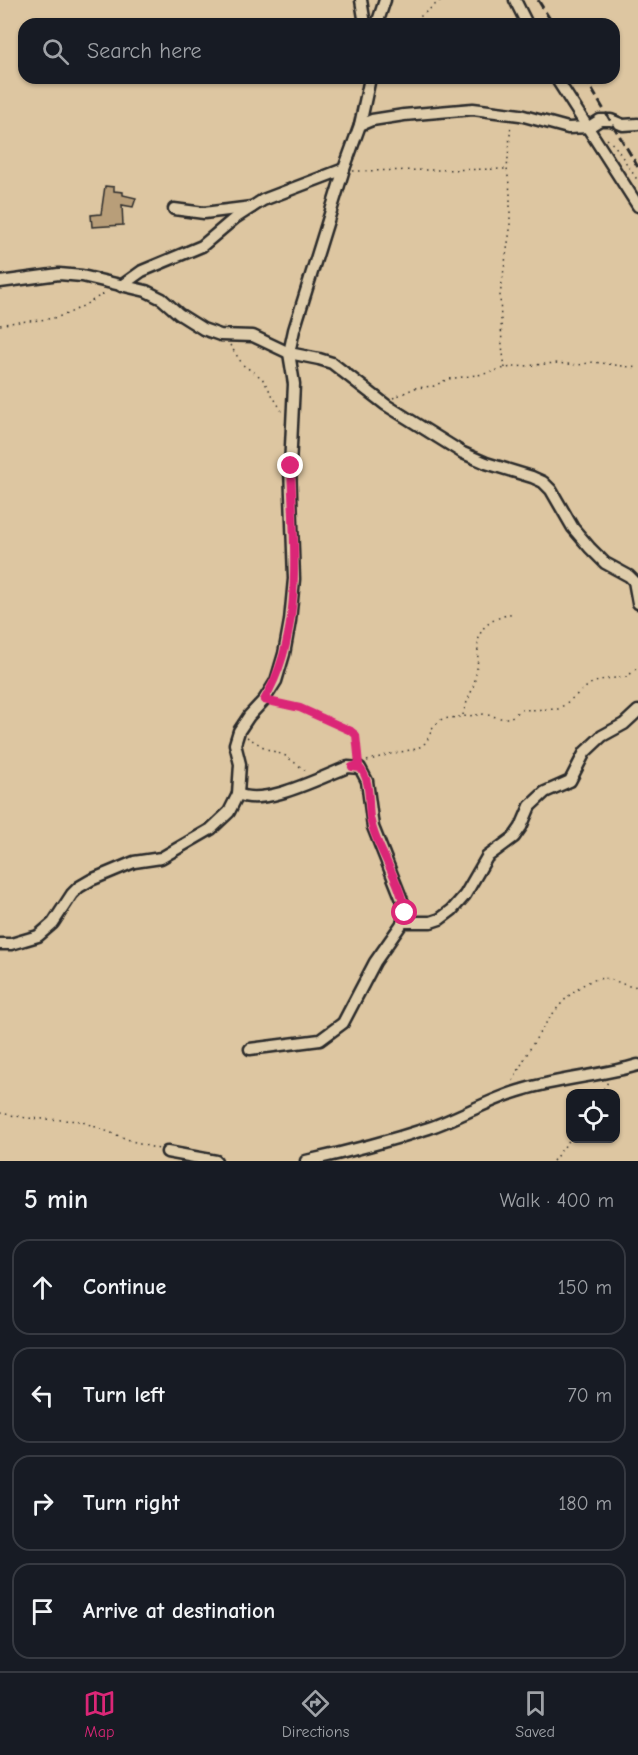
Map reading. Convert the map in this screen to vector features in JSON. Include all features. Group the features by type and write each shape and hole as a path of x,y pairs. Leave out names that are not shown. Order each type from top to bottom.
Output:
{"street":[{"path":"362,0 364,18"},
{"path":"379,18 385,0"},
{"path":"515,0 524,18"},
{"path":"0,944 11,944 38,936 53,923 79,886 134,862 161,858 212,829 229,812 238,794 240,764 235,744 239,731 276,681 290,621 294,579 291,466 294,384 289,353 294,330 360,125 369,84"},
{"path":"560,84 638,206"},
{"path":"360,125 372,120 404,115 473,109 512,114 568,128 589,127 600,120 611,120 623,125 638,124"},
{"path":"122,286 142,271 202,246 235,218 263,200 290,188 344,170"},
{"path":"174,209 204,213 221,209 252,207"},
{"path":"0,282 59,274 82,276 146,291 203,329 220,335 253,336 289,353 332,363 383,403 463,453 543,482 551,490 573,528 590,548 605,563 634,581 638,603"},
{"path":"404,922 440,920 452,910 465,896 487,857 514,837 521,828 530,806 545,792 570,781 585,752 602,736 624,724 638,711"},
{"path":"238,794 250,798 272,795 348,767 360,768 367,782 373,827 404,905 404,922 375,962 343,1023 320,1040 250,1049"},
{"path":"306,1161 390,1140 430,1127 523,1089 638,1065"},
{"path":"167,1152 216,1161"}],"path":[{"path":"418,18 441,0"},
{"path":"505,368 500,295 510,230 510,192 507,169 512,114"},
{"path":"344,170 507,169"},
{"path":"0,325 15,321 50,319 63,315 122,286"},
{"path":"220,335 232,346 243,365 261,378 292,426"},
{"path":"383,403 415,388 434,386 448,379 484,374 505,368 555,363 579,365 592,362 638,368"},
{"path":"463,716 476,679 477,643 482,632 495,618 513,613"},
{"path":"264,700 300,708 351,731 356,735 359,764 416,749 427,741 434,727 442,719 484,714 510,718 521,710 559,709 590,684 604,679 627,677 638,667"},
{"path":"239,731 256,743 286,756 313,775 322,777"},
{"path":"504,1096 536,1035 577,990 589,981 606,978 633,987 638,986"},
{"path":"0,1113 27,1118 80,1121 167,1152"},
{"path":"553,1161 567,1143"}],"building":[{"path":"105,186 114,187 114,191 136,198 133,207 122,205 123,225 92,227 91,215 101,214"}],"railway":[{"path":"538,0 549,18"},
{"path":"589,84 638,167"}],"route":[{"path":"291,466 294,579 290,621 276,681 264,700 300,708 356,735 359,764 352,767 363,771 367,782 370,817 398,888 405,913"}]}
